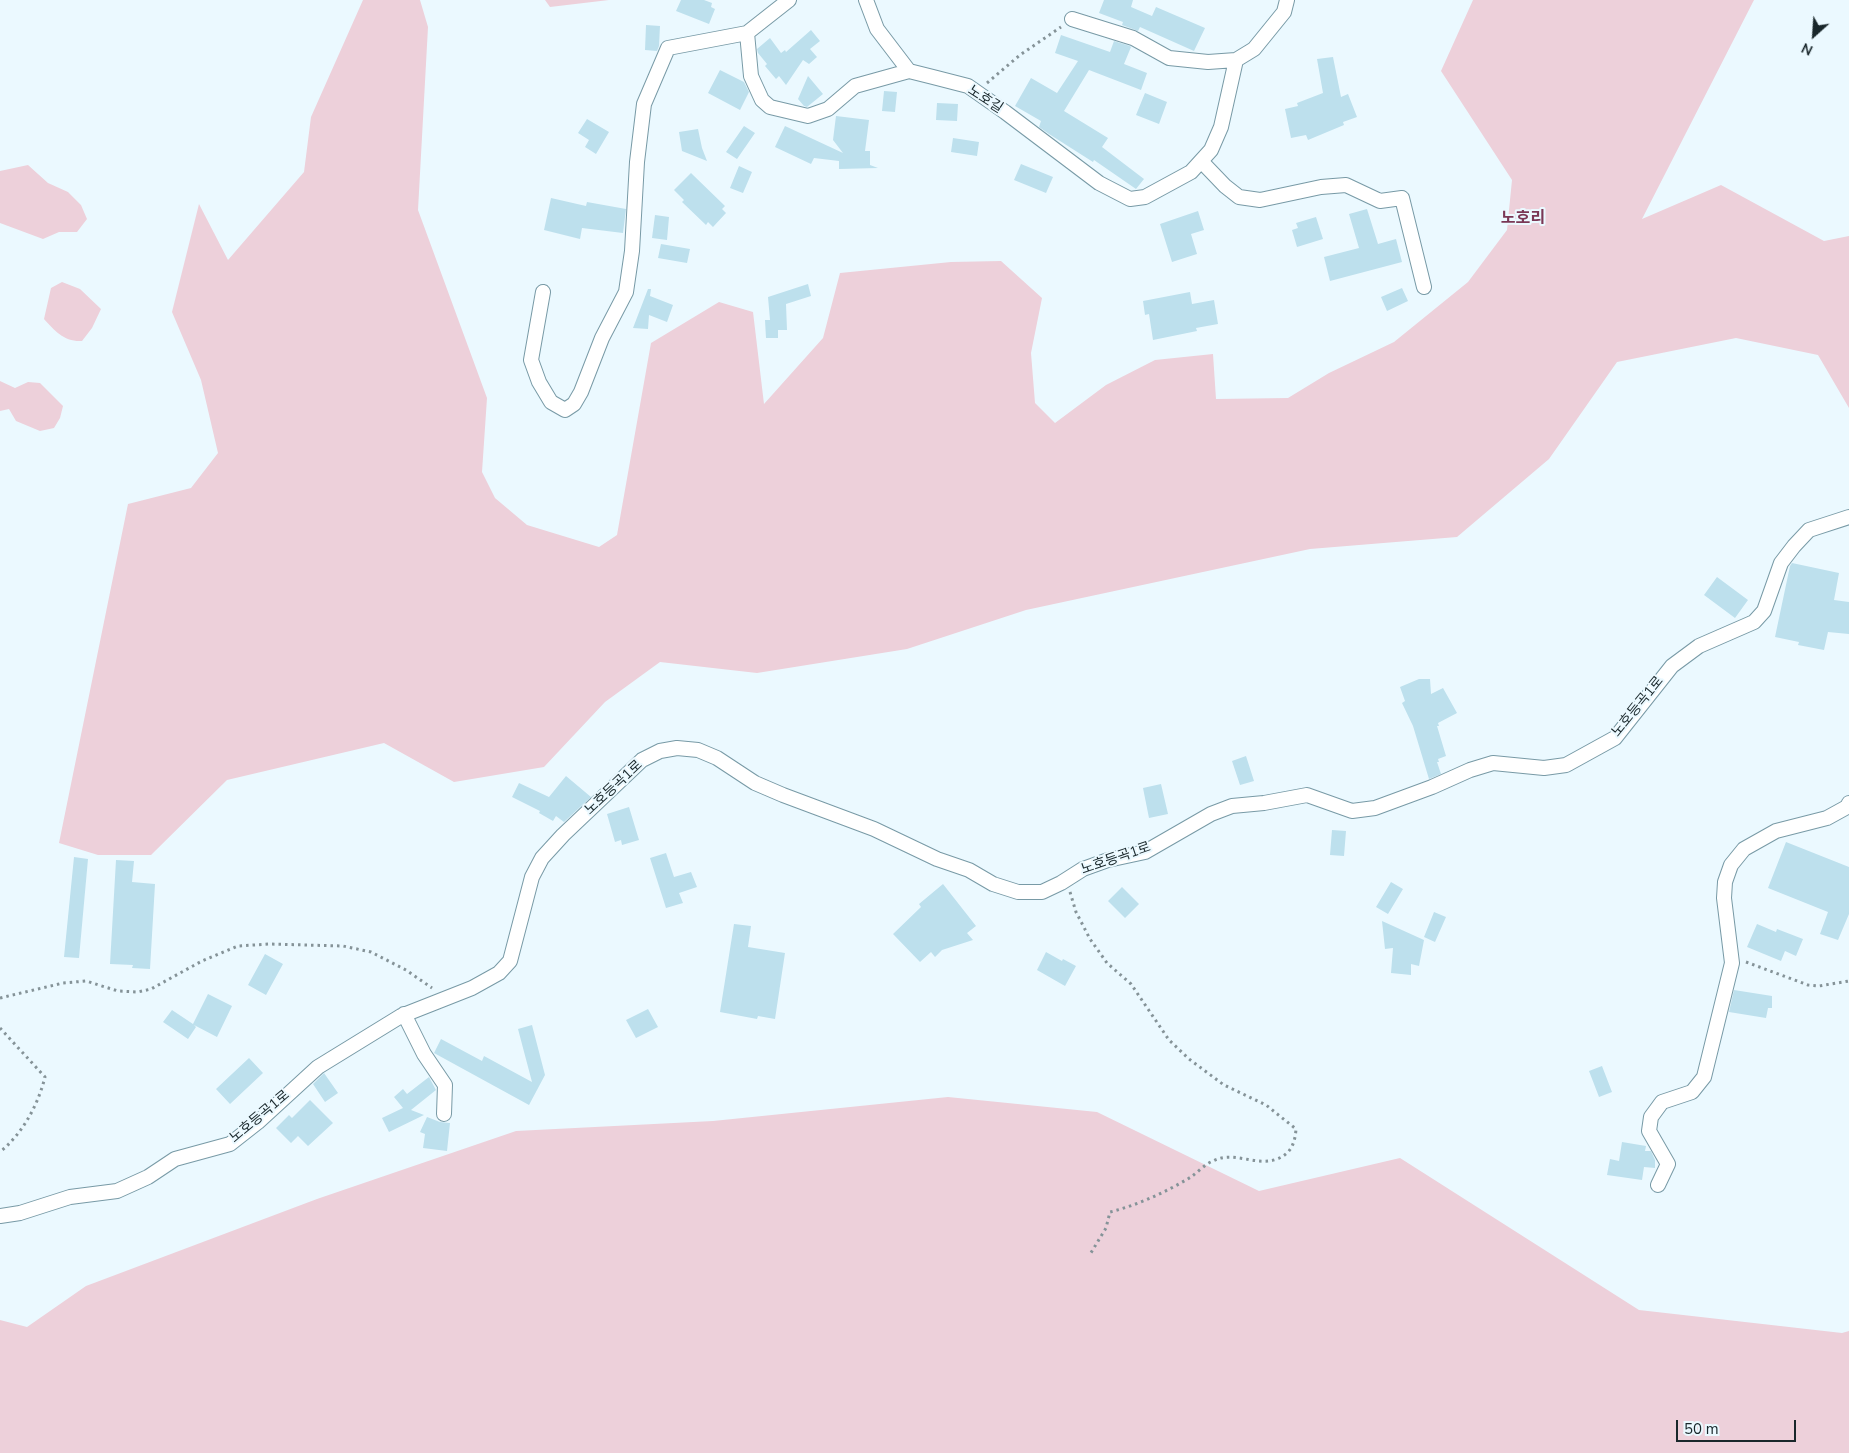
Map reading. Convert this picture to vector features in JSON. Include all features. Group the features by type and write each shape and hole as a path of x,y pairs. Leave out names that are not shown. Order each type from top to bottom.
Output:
{"street":[{"path":"543,292 531,360 539,382 551,402 564,410 574,404 581,392 602,338 626,292 632,251 637,162 644,104 668,48 747,33 789,0"},
{"path":"866,0 877,29 909,71"},
{"path":"1072,19 1133,38 1169,58 1208,62 1236,60 1254,49 1284,12 1287,0"},
{"name":"노호길","path":"747,33 751,76 762,100 770,106 808,116 828,109 855,86 909,71 968,86 1099,183 1130,199 1145,197 1170,185 1191,172 1211,150 1221,127 1236,60"},
{"path":"1201,161 1225,186 1239,197 1260,200 1321,187 1346,185 1380,201 1402,198 1424,287"},
{"name":"노호등곡1로","path":"0,1216 20,1213 70,1197 117,1191 148,1177 175,1159 230,1144 258,1122 318,1067 404,1014 472,988 499,972 510,961 532,877 542,858 563,835 642,760 660,751 677,748 698,750 717,758 762,786 874,829 937,859 969,870 993,884 1018,892 1042,892 1083,869 1108,860 1145,852 1210,814 1232,806 1264,803 1307,794 1352,811 1375,808 1432,787 1470,770 1493,763 1544,768 1566,765 1615,738 1672,666 1699,646 1754,622 1764,611 1780,564 1810,530 1849,518"},
{"path":"1658,1185 1668,1164 1649,1131 1651,1117 1662,1102 1692,1092 1704,1077 1732,963 1724,898 1725,882 1731,865 1744,849 1776,831 1827,818 1849,803"},
{"path":"404,1014 424,1054 445,1085 444,1114"}],"path":[{"path":"977,94 1020,55 1053,34 1072,19"},
{"path":"1066,880 1076,912 1090,939 1107,964 1131,984 1169,1040 1188,1059 1224,1086 1266,1105 1296,1130 1291,1150 1276,1159 1262,1162 1234,1156 1213,1160 1191,1176 1133,1206 1110,1212 1106,1228 1089,1256"},
{"path":"0,998 62,983 86,981 118,991 138,992 151,990 202,961 238,946 270,944 343,946 371,952 406,970 447,998"},
{"path":"1731,957 1808,984 1819,986 1849,981"},
{"path":"0,1028 45,1077 40,1096 26,1122 0,1152"}],"shaded area":[{"path":"363,0 420,0 428,27 418,210 487,398 482,472 495,498 527,525 599,547 617,535 651,343 719,302 753,312 764,404 823,338 840,273 951,262 1001,261 1042,298 1031,353 1035,403 1055,423 1106,385 1155,360 1213,354 1216,399 1288,398 1329,373 1394,342 1468,282 1507,230 1512,180 1441,71 1473,0 1754,0 1642,219 1721,185 1824,241 1849,236 1849,408 1818,355 1736,338 1617,362 1549,459 1457,537 1310,549 1026,610 907,649 757,673 660,662 605,702 544,767 454,782 384,743 227,780 151,855 98,855 59,843 128,504 191,488 218,453 201,380 172,312 199,204 228,260 304,172 311,117"},
{"path":"545,0 609,0 550,7"},
{"path":"28,165 48,183 68,192 81,205 87,219 77,232 59,232 43,239 0,223 0,171"},
{"path":"62,282 80,289 101,309 92,328 82,341 65,338 44,319 51,288"},
{"path":"0,381 15,388 28,382 40,383 63,406 60,418 54,428 40,431 16,421 9,409 0,411"},
{"path":"948,1097 1097,1112 1259,1191 1400,1158 1639,1310 1842,1333 1849,1331 1849,1453 0,1453 0,1320 27,1327 86,1286 317,1199 516,1131 713,1121"}],"building":[{"path":"681,0 704,0 712,3 711,7 715,9 709,24 676,11"},
{"path":"1104,0 1133,0 1131,7 1152,16 1156,7 1205,28 1194,51 1140,27 1138,31 1122,25 1123,22 1099,13"},
{"path":"646,25 660,26 657,51 645,50"},
{"path":"811,30 820,41 810,49 817,57 809,64 803,60 786,85 779,76 776,79 765,66 767,64 757,49 770,38 781,53 785,50 786,52"},
{"path":"1061,35 1110,52 1114,41 1130,46 1124,64 1147,73 1141,90 1089,70 1064,111 1108,138 1102,147 1144,179 1136,189 1094,160 1093,162 1049,134 1039,127 1041,121 1015,106 1031,78 1057,93 1078,61 1055,53"},
{"path":"1333,57 1341,97 1348,94 1357,117 1343,122 1344,125 1308,140 1306,135 1291,138 1285,109 1298,106 1297,103 1323,93 1317,59"},
{"path":"720,70 744,82 749,92 740,110 708,93"},
{"path":"808,76 823,94 807,107 798,99"},
{"path":"884,91 897,92 895,112 882,111"},
{"path":"1145,93 1167,102 1159,124 1136,115"},
{"path":"937,103 958,104 957,121 936,120"},
{"path":"836,116 869,120 865,151 870,151 870,165 878,168 839,169 839,161 814,158 811,164 775,147 785,126 843,153 833,140"},
{"path":"587,119 609,132 596,154 585,147 589,140 578,133"},
{"path":"744,126 755,133 737,159 726,152"},
{"path":"698,129 707,161 682,151 679,132"},
{"path":"953,138 979,142 977,156 951,152"},
{"path":"1021,164 1053,177 1046,193 1014,180"},
{"path":"739,166 752,172 743,193 730,188"},
{"path":"691,173 725,206 722,209 726,213 713,227 708,222 706,225 682,202 684,200 674,190"},
{"path":"551,198 586,206 587,202 626,209 623,233 582,228 580,239 544,230"},
{"path":"1367,209 1378,244 1396,239 1402,262 1330,281 1324,257 1359,248 1349,214"},
{"path":"1198,211 1204,230 1191,234 1197,254 1172,262 1160,224"},
{"path":"655,215 669,217 667,240 652,238"},
{"path":"1316,217 1323,239 1297,247 1292,230 1298,228 1296,223"},
{"path":"661,244 690,249 687,263 658,258"},
{"path":"808,284 811,296 786,304 787,330 778,330 778,338 766,338 765,320 770,320 768,297"},
{"path":"1402,288 1408,301 1387,311 1381,297"},
{"path":"648,289 651,289 650,296 673,305 667,322 649,315 648,329 633,328"},
{"path":"1190,292 1192,304 1214,300 1218,324 1196,328 1197,331 1153,340 1149,314 1145,315 1143,301"},
{"path":"1792,563 1839,573 1834,600 1849,602 1849,634 1828,632 1824,650 1798,645 1799,642 1775,637"},
{"path":"1717,577 1748,600 1735,618 1704,595"},
{"path":"1419,679 1430,679 1431,694 1443,688 1457,713 1438,723 1439,726 1437,726 1446,756 1438,759 1439,762 1437,762 1441,774 1429,779 1413,726 1402,703 1405,701 1400,687"},
{"path":"1246,756 1254,781 1240,785 1232,761"},
{"path":"566,776 591,797 564,822 556,816 553,821 539,813 540,811 512,797 519,783 549,797"},
{"path":"1161,784 1168,814 1149,818 1143,788"},
{"path":"629,807 639,840 622,845 621,840 615,842 607,814"},
{"path":"1332,830 1346,831 1344,856 1330,855"},
{"path":"1786,842 1849,867 1849,914 1838,940 1820,934 1828,912 1768,888"},
{"path":"666,853 674,877 691,872 697,887 679,893 683,903 666,908 650,858"},
{"path":"74,857 88,859 79,958 64,957"},
{"path":"116,860 134,861 132,882 155,884 150,969 132,968 133,965 110,964"},
{"path":"1391,882 1403,889 1388,914 1376,907"},
{"path":"943,884 976,926 967,933 973,940 942,950 935,957 931,952 920,962 893,934 921,907 919,904"},
{"path":"1122,887 1139,904 1125,918 1108,901"},
{"path":"1434,912 1446,917 1435,942 1424,937"},
{"path":"1382,921 1424,940 1419,966 1411,964 1411,975 1391,973 1393,948 1385,949"},
{"path":"734,924 751,926 748,947 785,953 775,1019 758,1016 757,1019 720,1012"},
{"path":"1757,924 1776,932 1777,929 1803,939 1796,956 1785,951 1781,961 1747,947"},
{"path":"1046,952 1076,966 1065,986 1037,970"},
{"path":"265,954 283,964 266,995 248,985"},
{"path":"1734,990 1772,996 1772,1008 1768,1008 1766,1018 1729,1012"},
{"path":"208,994 232,1006 217,1037 194,1025 196,1027 188,1039 163,1022 172,1010 193,1024"},
{"path":"648,1009 658,1027 636,1038 626,1020"},
{"path":"532,1025 545,1075 529,1105 434,1053 441,1039 482,1061 484,1056 532,1082 518,1029"},
{"path":"249,1058 263,1073 230,1104 216,1089"},
{"path":"1602,1066 1612,1092 1599,1097 1589,1071"},
{"path":"324,1073 338,1093 325,1102 313,1084"},
{"path":"429,1077 436,1090 411,1110 424,1115 389,1132 382,1118 403,1108 394,1097 403,1089 407,1094"},
{"path":"310,1100 333,1123 308,1146 298,1136 291,1143 276,1128 289,1115 292,1118"},
{"path":"427,1117 440,1122 450,1123 447,1151 423,1148 425,1134 420,1132"},
{"path":"1622,1142 1646,1146 1645,1151 1651,1151 1655,1160 1655,1168 1644,1167 1642,1180 1607,1175 1610,1159 1619,1161"}],"district":[{"name":"노호리","path":"1523,219"}]}
